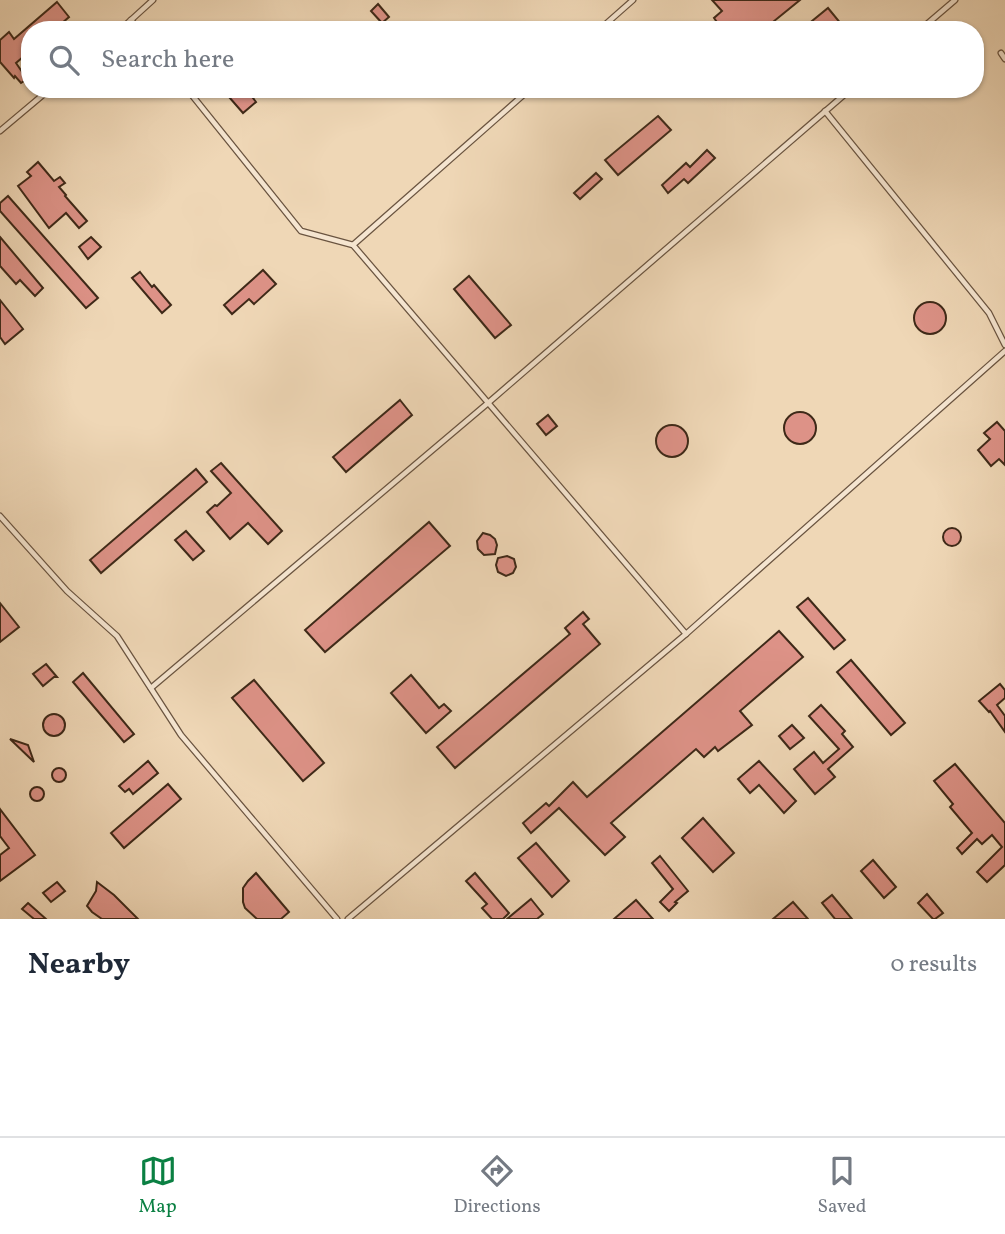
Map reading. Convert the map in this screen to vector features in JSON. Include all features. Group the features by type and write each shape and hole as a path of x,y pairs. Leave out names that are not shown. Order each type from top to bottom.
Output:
{"lane":[{"path":"139,0 145,7"},
{"path":"131,20 153,0"},
{"path":"608,21 633,0"},
{"path":"930,21 955,0"},
{"path":"0,131 39,98"},
{"path":"194,98 301,231 353,245 686,634"},
{"path":"353,245 520,98"},
{"path":"151,688 840,98"},
{"path":"825,111 989,313 1005,345"},
{"path":"348,919 686,634 1005,351"},
{"path":"0,516 66,591 117,636 181,735 337,919"}],"building":[{"path":"712,0 800,0 774,21 716,21 714,18 722,11"},
{"path":"57,2 69,17 64,21 35,21"},
{"path":"378,4 389,17 380,21 371,11"},
{"path":"828,8 839,21 812,21"},
{"path":"9,32 14,39 21,33 21,59 16,63 21,70 21,83 0,62 0,40"},
{"path":"230,98 253,98 256,102 243,113"},
{"path":"658,116 671,130 618,175 605,160"},
{"path":"707,150 715,158 688,183 684,179 668,193 662,185 686,163 690,167"},
{"path":"38,162 54,181 60,177 65,183 59,187 87,221 79,228 66,213 49,228 18,186 31,176 27,172"},
{"path":"596,173 602,179 580,199 574,193"},
{"path":"8,196 98,298 86,308 0,211 0,203"},
{"path":"0,237 43,288 35,296 20,280 16,284 0,266"},
{"path":"91,237 101,247 88,259 79,247"},
{"path":"263,270 276,284 254,304 249,299 232,314 224,305"},
{"path":"140,272 171,305 162,313 132,278"},
{"path":"469,276 511,325 495,338 454,289"},
{"path":"0,300 23,329 5,344 0,337"},
{"path":"930,302 941,307 946,318 941,329 930,334 919,329 914,318 919,307"},
{"path":"400,400 412,415 346,472 333,457"},
{"path":"800,412 811,417 816,428 811,439 800,444 789,439 784,428 789,417"},
{"path":"548,415 557,426 546,435 537,424"},
{"path":"997,422 1005,431 1005,465 999,459 991,466 978,450 990,439 984,433"},
{"path":"672,425 683,430 688,441 683,452 672,457 661,452 656,441 661,430"},
{"path":"221,463 282,531 268,544 248,523 230,539 207,512 231,493 211,471"},
{"path":"196,469 207,482 101,573 90,560"},
{"path":"429,522 450,546 325,652 305,630"},
{"path":"948,528 956,528 961,537 959,544 948,546 943,541 943,533"},
{"path":"186,531 204,551 193,560 175,540"},
{"path":"483,533 495,539 495,554 484,555 478,549 477,541"},
{"path":"507,556 514,559 516,567 513,573 506,576 498,572 496,565 498,558"},
{"path":"808,598 845,640 834,649 797,607"},
{"path":"0,603 19,627 0,642"},
{"path":"583,612 589,619 583,624 600,644 455,768 437,747 570,634 565,628"},
{"path":"779,631 803,657 740,711 752,725 718,751 715,747 704,757 696,749 611,823 625,837 605,855 559,808 531,833 523,823 546,803 549,806 573,782 587,797"},
{"path":"851,660 905,723 891,735 837,672"},
{"path":"46,664 57,677 43,686 33,674"},
{"path":"83,673 134,734 124,742 73,682"},
{"path":"411,675 439,708 444,704 451,711 426,733 391,693"},
{"path":"254,680 324,763 303,781 232,698"},
{"path":"1000,684 1005,690 1005,698 997,705 1005,716 1005,732 979,701"},
{"path":"821,705 845,731 842,734 853,747 828,769 835,777 815,794 794,769 814,752 823,763 839,749 809,716"},
{"path":"54,714 62,717 65,725 62,733 54,736 46,733 43,725 46,717"},
{"path":"792,725 804,738 790,749 779,736"},
{"path":"10,739 28,745 34,762"},
{"path":"148,761 158,773 133,794 129,789 125,792 119,786"},
{"path":"759,761 796,801 784,813 759,785 750,793 738,779"},
{"path":"955,764 1005,823 1005,865 987,882 977,872 1002,847 992,835 982,844 977,839 962,854 957,848 972,833 950,807 953,804 934,781"},
{"path":"56,768 62,768 66,775 62,782 56,782 52,778 52,772"},
{"path":"168,784 181,799 124,848 111,833"},
{"path":"34,787 40,787 44,794 40,801 34,801 30,797 30,791"},
{"path":"0,809 35,855 0,881 0,855 9,848 0,836"},
{"path":"703,818 734,853 713,872 682,838"},
{"path":"536,843 569,881 552,897 518,858"},
{"path":"660,856 688,891 669,911 660,902 673,889 652,863"},
{"path":"873,860 896,887 884,898 861,871"},
{"path":"256,873 289,912 281,919 257,919 245,908 243,888"},
{"path":"475,873 509,913 503,919 492,919 482,908 487,904 466,881"},
{"path":"57,882 65,891 51,902 43,893"},
{"path":"97,882 138,919 102,919 92,912 87,906 96,891"},
{"path":"927,894 943,913 935,919 918,903"},
{"path":"832,895 852,919 835,919 822,903"},
{"path":"531,899 543,914 537,919 507,919"},
{"path":"636,900 653,919 614,919"},
{"path":"793,902 808,919 773,919"},
{"path":"28,903 46,919 34,919 22,909"}]}
